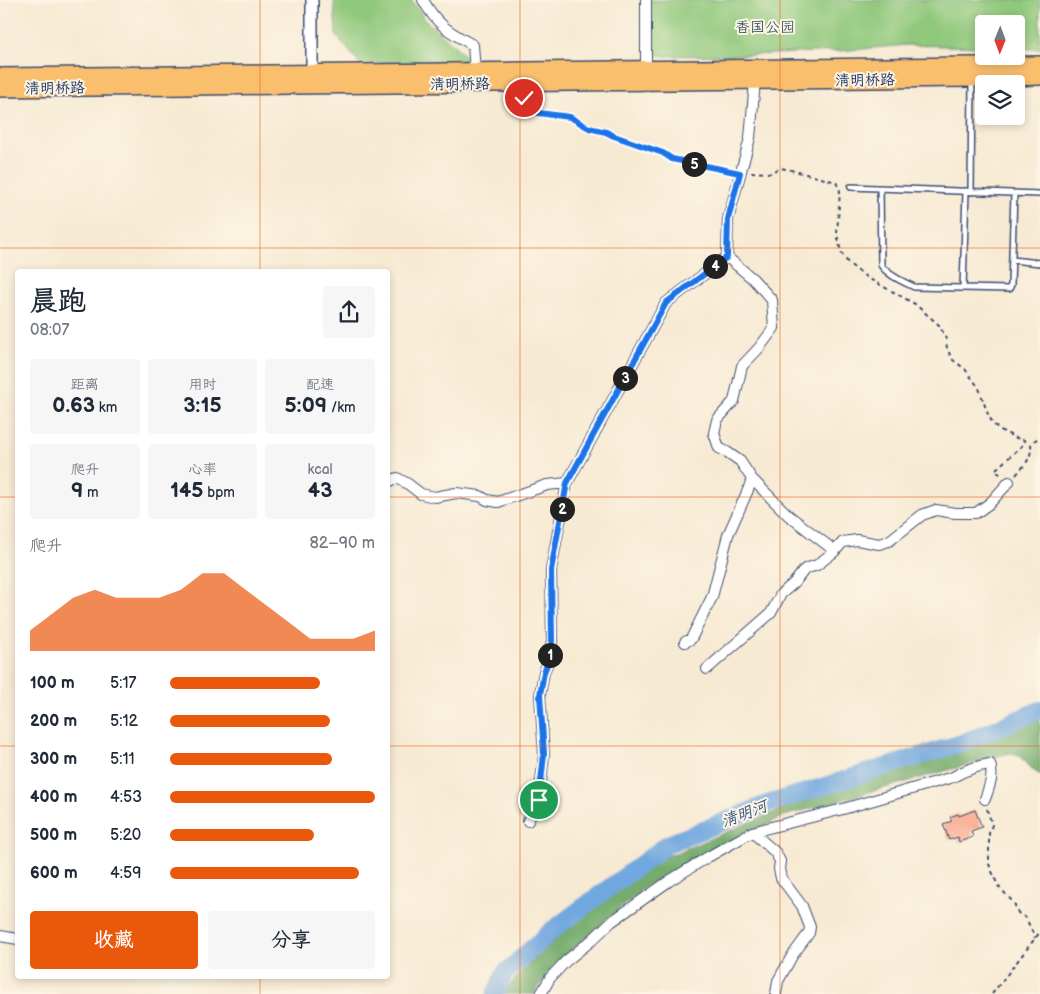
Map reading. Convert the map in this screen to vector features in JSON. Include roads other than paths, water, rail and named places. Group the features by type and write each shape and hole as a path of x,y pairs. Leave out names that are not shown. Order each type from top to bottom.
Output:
{"main road":[{"name":"清明桥路","path":"0,76 312,79 517,84 755,81 972,72 1040,64"},
{"name":"清明桥路","path":"0,89 312,79 475,71 646,69 972,72 1040,77"}],"street":[{"path":"312,0 312,79"},
{"path":"423,0 434,17 449,32 473,45 475,71"},
{"path":"646,0 646,69"},
{"path":"727,257 728,219 750,138 755,81"},
{"path":"727,257 753,279 772,300 774,328 742,366 734,401 717,420 714,433 719,448 740,462 752,479 788,515 835,552"},
{"path":"528,821 539,800 544,754 540,695 552,641 551,570 567,483 666,303 727,257"},
{"path":"390,481 397,478 421,494 435,497 456,493 480,496 487,500 498,502 547,485 567,483"},
{"path":"685,642 691,639 712,597 728,535 752,479"},
{"path":"707,669 772,613 781,594 794,583 805,569 817,566 835,552 843,542 857,540 879,544 889,541 922,515 936,510 955,513 976,513 990,503 1009,482"},
{"path":"541,994 550,978 566,961 611,922 669,881 752,832 843,809 954,777 966,770 990,764 992,777 985,799"},
{"path":"752,832 775,852 780,861 779,869 782,878 802,906 810,927 809,934 792,956 778,981 776,994"},
{"path":"0,936 15,938"}],"lane":[{"path":"963,288 969,192 972,72"},
{"path":"851,187 1040,194"},
{"path":"880,188 881,265 884,269 914,287 1009,289 1011,285 1014,194"},
{"path":"1012,260 1040,263"}],"waterway":[{"name":"清明河","path":"495,994 505,973 551,931 668,844 767,804 962,743 1040,710"}],"park label":[{"name":"香国公园","path":"765,27"}]}
